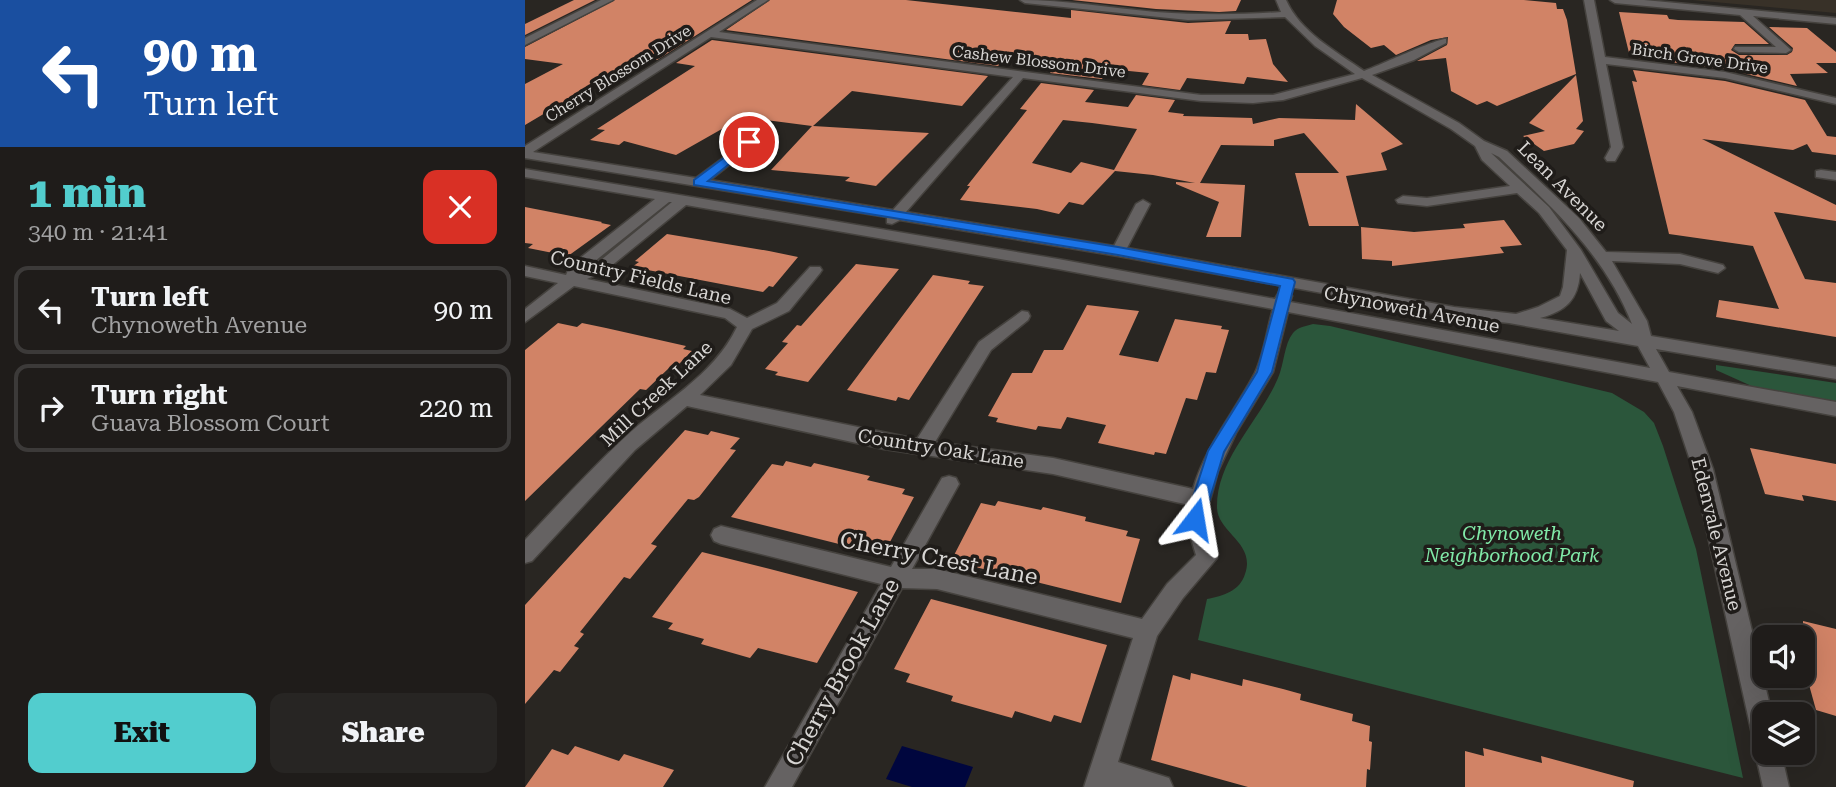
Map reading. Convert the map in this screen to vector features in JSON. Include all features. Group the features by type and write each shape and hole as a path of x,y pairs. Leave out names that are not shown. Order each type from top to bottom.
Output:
{"street":[{"path":"525,43 608,0"},
{"name":"Cherry Blossom Drive","path":"525,152 764,0"},
{"path":"1025,0 1204,19 1251,19 1287,14"},
{"name":"Lean Avenue","path":"1281,0 1287,14 1319,44 1362,74 1455,126 1480,144 1503,154 1530,177 1574,222 1602,256 1639,320 1644,341 1666,379"},
{"path":"1589,0 1617,147 1611,158"},
{"path":"1615,0 1836,21"},
{"path":"1739,49 1786,50 1743,12"},
{"name":"Cashew Blossom Drive","path":"710,34 1202,98 1281,97 1362,74 1430,50 1442,41"},
{"name":"Birch Grove Drive","path":"1600,60 1738,77 1836,101"},
{"path":"880,233 1021,74"},
{"path":"698,183 749,142"},
{"name":"Lean Avenue","path":"1480,144 1486,157 1544,210 1574,250 1612,317 1644,341"},
{"name":"Chynoweth Avenue","path":"525,152 1118,251 1454,312 1509,318 1836,373"},
{"name":"Chynoweth Avenue","path":"525,173 1282,305 1836,409"},
{"path":"1821,174 1836,176"},
{"path":"1403,200 1427,202 1521,188"},
{"path":"572,280 575,269 666,197"},
{"path":"525,317 572,280 600,268 683,200"},
{"path":"1118,251 1143,204"},
{"path":"1509,318 1542,312 1566,299 1571,287 1574,250"},
{"path":"1602,256 1680,259 1718,268"},
{"path":"746,325 783,307 815,270"},
{"name":"Country Fields Lane","path":"525,271 730,314 746,325"},
{"path":"1160,787 1099,779 1147,631 1175,591 1206,558 1195,519 1200,499 1216,451 1264,372 1288,282"},
{"path":"923,446 985,346 1022,316"},
{"name":"Mill Creek Lane","path":"525,554 629,444 708,377 739,343 746,325"},
{"name":"Edenvale Avenue","path":"1666,379 1683,412 1703,469 1757,702"},
{"name":"Country Oak Lane","path":"683,397 884,442 1053,466 1200,499"},
{"name":"Cherry Brook Lane","path":"778,787 949,484"},
{"name":"Cherry Crest Lane","path":"721,535 894,578 937,579 1147,631"},
{"path":"1771,765 1776,787"}],"shaded area":[{"path":"1692,0 1836,0 1836,13"},
{"path":"902,746 973,767 965,787 912,787 886,779"}],"green space":[{"name":"Chynoweth Neighborhood Park","path":"1313,324 1612,393 1644,412 1654,423 1663,446 1696,549 1743,778 1198,640 1207,599 1235,589 1243,580 1247,563 1241,546 1219,517 1219,490 1224,473 1278,378 1290,338 1297,329"},
{"path":"1716,365 1836,383 1836,403 1756,388 1716,370"}],"building":[{"path":"574,0 595,0 525,35 525,24"},
{"path":"615,0 752,0 657,60 638,58 525,125 525,84 563,64 525,59 525,47"},
{"path":"770,0 906,0 1071,18 1071,10 1188,23 1231,21 1225,34 1248,34 1249,40 1266,39 1273,64 1288,82 1247,77 1244,84 1187,78 1180,90 1142,85 1149,73 1109,69 1102,79 1050,73 1057,62 1007,56 998,66 726,30"},
{"path":"1072,0 1241,0 1236,11 1219,12 1156,9"},
{"path":"1337,0 1524,0 1556,3 1557,9 1563,9 1567,20 1576,74 1497,106 1487,101 1477,105 1451,91 1446,58 1417,61 1447,45 1448,37 1431,40 1396,55 1384,45 1371,48 1344,27 1333,14"},
{"path":"1619,12 1667,15 1669,19 1678,20 1744,22 1769,44 1735,44 1731,50 1739,55 1787,55 1793,48 1769,27 1807,28 1836,52 1836,63 1816,63 1828,73 1790,74 1797,86 1725,69 1630,57"},
{"path":"712,40 988,76 962,106 852,91 813,126 929,133 876,186 845,181 850,177 771,170 812,126 743,117 676,155 624,141 619,145 590,140 605,130 597,129 695,66 676,63"},
{"path":"1633,70 1725,81 1805,100 1827,136 1836,137 1836,155 1812,152 1807,144 1793,150 1702,139 1836,205 1836,221 1774,212 1805,279 1836,283 1836,337 1716,317 1719,300 1779,309 1753,246 1669,234 1632,81 1637,82"},
{"path":"1576,75 1583,121 1576,129 1584,131 1574,144 1544,151 1523,136 1545,131 1529,123"},
{"path":"1041,83 1094,90 1085,102 1128,107 1136,95 1175,100 1168,112 1184,114 1183,116 1252,118 1253,124 1279,118 1355,120 1356,104 1403,144 1381,153 1387,170 1346,176 1359,226 1309,226 1295,173 1339,173 1304,133 1274,140 1274,146 1221,145 1200,183 1245,185 1241,237 1206,237 1219,202 1176,182 1195,183 1153,175 1115,171 1083,205 1069,202 1059,214 960,200 970,186 967,186 1027,110 1020,109","holes":["1063,120 1137,129 1114,170 1081,162 1071,173 1032,163"]},
{"path":"525,207 611,225 568,256 528,248 533,244 525,243"},
{"path":"1504,220 1522,245 1500,247 1504,253 1392,266 1392,261 1362,259 1361,227 1414,232 1465,228 1463,224"},
{"path":"667,234 798,257 773,287 769,286 763,292 632,267 639,262 635,261"},
{"path":"856,264 899,269 808,382 775,375 778,372 765,369 788,343 782,342 797,325 801,326"},
{"path":"933,275 984,286 909,400 898,397 896,401 847,390"},
{"path":"1087,305 1139,311 1119,355 1158,362 1175,319 1222,326 1221,329 1229,330 1216,373 1206,372 1197,400 1186,398 1166,454 1155,452 1154,455 1098,443 1106,425 1067,417 1061,429 1038,426 1036,430 996,422 998,418 988,416 1012,373 1032,373 1044,350 1063,350"},
{"path":"558,323 577,327 582,323 606,328 686,346 683,349 692,351 646,390 640,389 525,501 525,350"},
{"path":"685,430 708,435 711,431 740,438 730,449 736,450 699,497 688,499 651,544 657,546 630,579 624,577 580,632 584,634 574,646 579,648 560,672 554,670 525,704 525,605"},
{"path":"1750,448 1836,464 1836,501 1802,495 1804,501 1765,494"},
{"path":"786,461 811,467 814,463 870,476 867,480 905,489 902,494 914,497 883,555 731,517 772,464 783,466"},
{"path":"998,501 1041,510 1043,507 1086,517 1085,521 1128,531 1126,536 1140,539 1121,603 951,561 981,503 995,506"},
{"path":"702,552 858,592 817,663 758,648 750,658 701,644 704,639 668,629 673,623 652,617"},
{"path":"931,599 1107,645 1081,723 1054,715 1051,722 1015,711 1012,718 951,701 953,696 906,682 910,674 894,669"},
{"path":"1803,621 1836,629 1836,716 1816,710 1810,688 1815,688 1815,625 1803,625"},
{"path":"1191,673 1242,686 1243,679 1283,689 1301,694 1300,700 1353,714 1352,721 1370,726 1369,741 1372,742 1366,787 1248,787 1151,760 1173,675 1190,680"},
{"path":"575,746 619,761 624,754 674,770 663,787 525,787 552,749 568,755"},
{"path":"1483,748 1542,763 1541,756 1634,781 1633,787 1465,787 1465,751 1484,756"}],"route":[{"path":"749,142 698,183 1118,251 1288,282 1264,372 1216,451 1195,519"}]}
